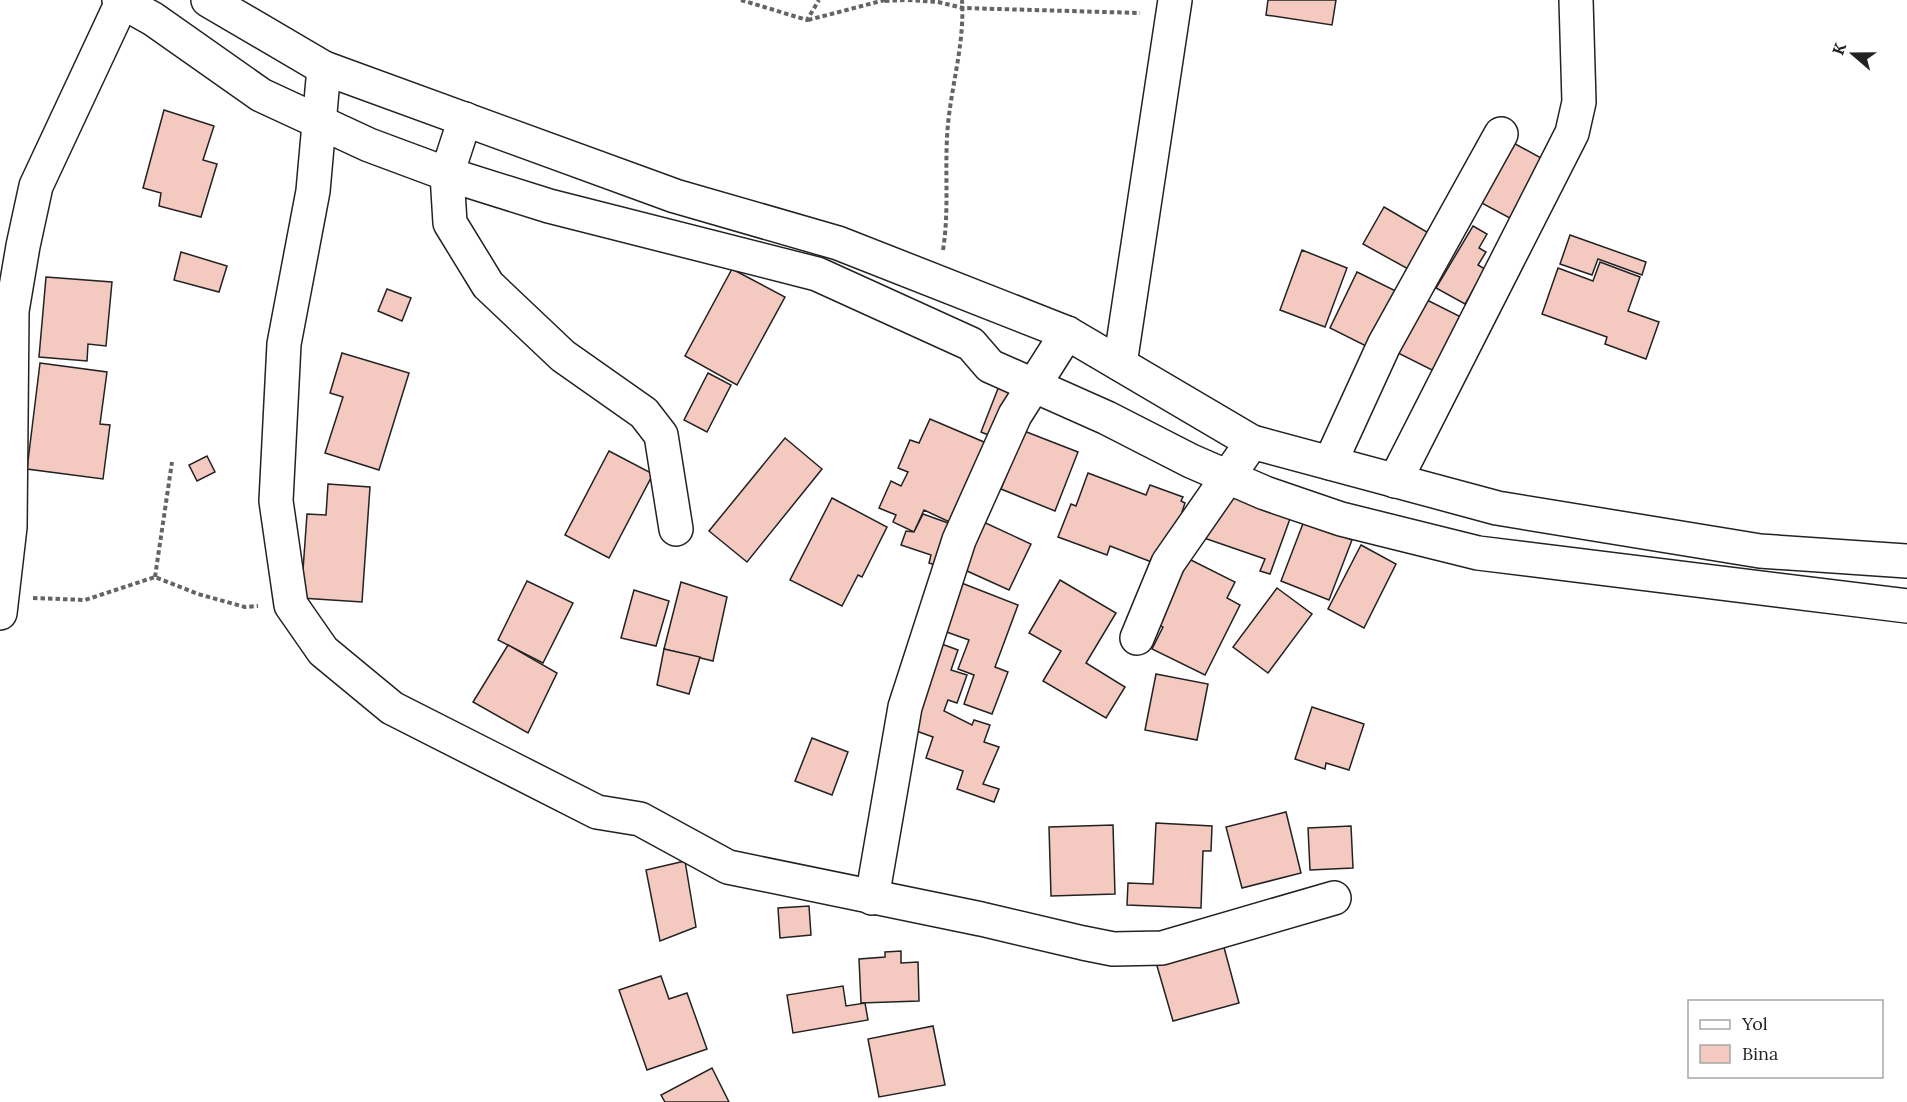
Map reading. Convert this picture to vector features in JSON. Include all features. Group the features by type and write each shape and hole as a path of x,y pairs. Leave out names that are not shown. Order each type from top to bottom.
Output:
{"street":[{"path":"208,0 324,68 675,196 838,243 1067,333 1252,442 1497,508 1749,549 1907,561"},
{"path":"1395,481 1572,133 1579,102 1576,0"},
{"path":"1,605 12,311 32,206 36,186 121,1 153,19 261,94 369,145 447,174 549,206 817,274 971,344 990,366 1228,477 1341,519 1478,553 1907,606"},
{"path":"1120,364 1174,7"},
{"path":"324,68 321,124 313,191 284,344 276,501 291,605 323,651 392,708 597,812 640,819 728,867 981,919 1093,945 1137,949 1162,948 1334,898"},
{"path":"465,119 447,174 450,223 488,285 563,356 644,413 661,435 676,530"},
{"path":"1330,463 1384,345 1501,134"},
{"path":"872,898 905,707 959,540 1015,415 1067,333"},
{"path":"1137,638 1168,563 1252,442"}],"path":[{"path":"741,0 807,20 885,0 938,2 963,8 1174,7"},
{"path":"807,20 819,0"},
{"path":"939,283 946,228 947,136 960,53 962,0"},
{"path":"155,577 172,462"},
{"path":"1,605 85,600 155,577 198,594 245,607 291,605"}],"building":[{"path":"1268,0 1336,0 1332,25 1266,15"},
{"path":"164,110 214,126 203,160 217,164 201,217 159,206 161,193 143,188"},
{"path":"1508,140 1552,164 1521,224 1476,200"},
{"path":"1384,207 1439,239 1419,275 1363,244"},
{"path":"1473,226 1487,234 1479,248 1486,252 1478,265 1485,269 1465,304 1436,288"},
{"path":"1570,235 1646,262 1642,275 1598,259 1592,275 1560,264"},
{"path":"1302,250 1347,268 1325,327 1280,310"},
{"path":"181,252 227,266 219,292 174,280"},
{"path":"1600,262 1640,277 1628,311 1659,322 1646,359 1605,344 1607,337 1542,314 1558,268 1593,281"},
{"path":"732,269 785,297 737,385 685,356"},
{"path":"1357,272 1406,296 1378,352 1330,328"},
{"path":"46,277 112,282 106,346 88,344 87,361 39,357"},
{"path":"387,289 411,298 402,321 378,311"},
{"path":"1421,297 1471,322 1444,376 1394,351"},
{"path":"342,353 409,373 379,470 325,453 343,397 330,393"},
{"path":"40,363 107,372 100,424 110,425 103,479 27,469"},
{"path":"708,373 731,385 707,432 684,420"},
{"path":"1001,381 1018,387 996,438 981,432"},
{"path":"930,419 991,445 956,525 924,510 914,532 893,522 896,515 879,508 891,481 901,486 908,472 898,468 910,440 919,443"},
{"path":"1024,431 1078,452 1055,511 1001,489"},
{"path":"785,438 822,469 747,562 709,531"},
{"path":"609,451 653,474 609,558 565,535"},
{"path":"207,456 215,472 197,481 189,465"},
{"path":"1088,473 1146,495 1150,485 1183,497 1181,501 1185,503 1182,512 1188,514 1162,566 1110,546 1107,555 1058,537 1071,504 1076,506"},
{"path":"328,484 370,487 362,602 301,598 307,514 326,515"},
{"path":"1220,491 1291,516 1270,574 1260,571 1265,559 1204,538"},
{"path":"832,498 887,527 862,577 858,575 842,606 790,580"},
{"path":"923,514 951,524 935,565 929,563 931,555 901,545 906,531 914,532"},
{"path":"977,519 1031,544 1009,590 956,566"},
{"path":"1304,521 1352,540 1329,600 1281,581"},
{"path":"1361,545 1396,564 1364,628 1328,609"},
{"path":"1183,556 1235,582 1227,598 1240,605 1205,675 1152,649 1163,627 1151,621"},
{"path":"1060,580 1116,613 1086,663 1125,687 1106,718 1043,681 1061,651 1029,633"},
{"path":"527,581 573,603 543,663 498,640"},
{"path":"681,582 727,597 713,661 664,649"},
{"path":"959,582 1018,605 995,667 1008,672 992,714 964,704 974,675 958,669 969,640 941,630"},
{"path":"1277,588 1312,614 1268,673 1233,647"},
{"path":"634,590 669,601 656,646 621,638"},
{"path":"939,643 958,650 951,670 967,675 957,703 948,700 944,711 972,725 974,720 990,725 984,742 999,747 983,784 999,789 994,802 957,789 963,771 926,758 933,737 908,728"},
{"path":"508,645 557,673 528,733 473,702"},
{"path":"664,649 700,657 689,694 657,685"},
{"path":"1156,674 1208,684 1197,740 1145,730"},
{"path":"1312,707 1364,724 1349,770 1326,763 1325,769 1295,759"},
{"path":"812,738 848,752 832,795 795,781"},
{"path":"1286,812 1301,873 1242,888 1226,827"},
{"path":"1156,823 1212,826 1211,851 1203,851 1201,908 1127,905 1128,883 1153,884"},
{"path":"1113,825 1115,894 1051,896 1049,827"},
{"path":"1351,826 1353,868 1310,870 1308,828"},
{"path":"685,861 696,927 660,941 646,870"},
{"path":"809,906 811,935 780,938 778,908"},
{"path":"1222,940 1239,1003 1173,1021 1155,959"},
{"path":"901,951 901,963 918,962 919,1001 861,1003 859,959 885,957 885,952"},
{"path":"661,976 669,999 687,993 707,1049 647,1070 619,990"},
{"path":"843,986 846,1006 865,1003 868,1020 793,1033 787,995"},
{"path":"933,1026 945,1085 879,1097 868,1039"},
{"path":"712,1068 729,1102 665,1102 661,1095"}]}
